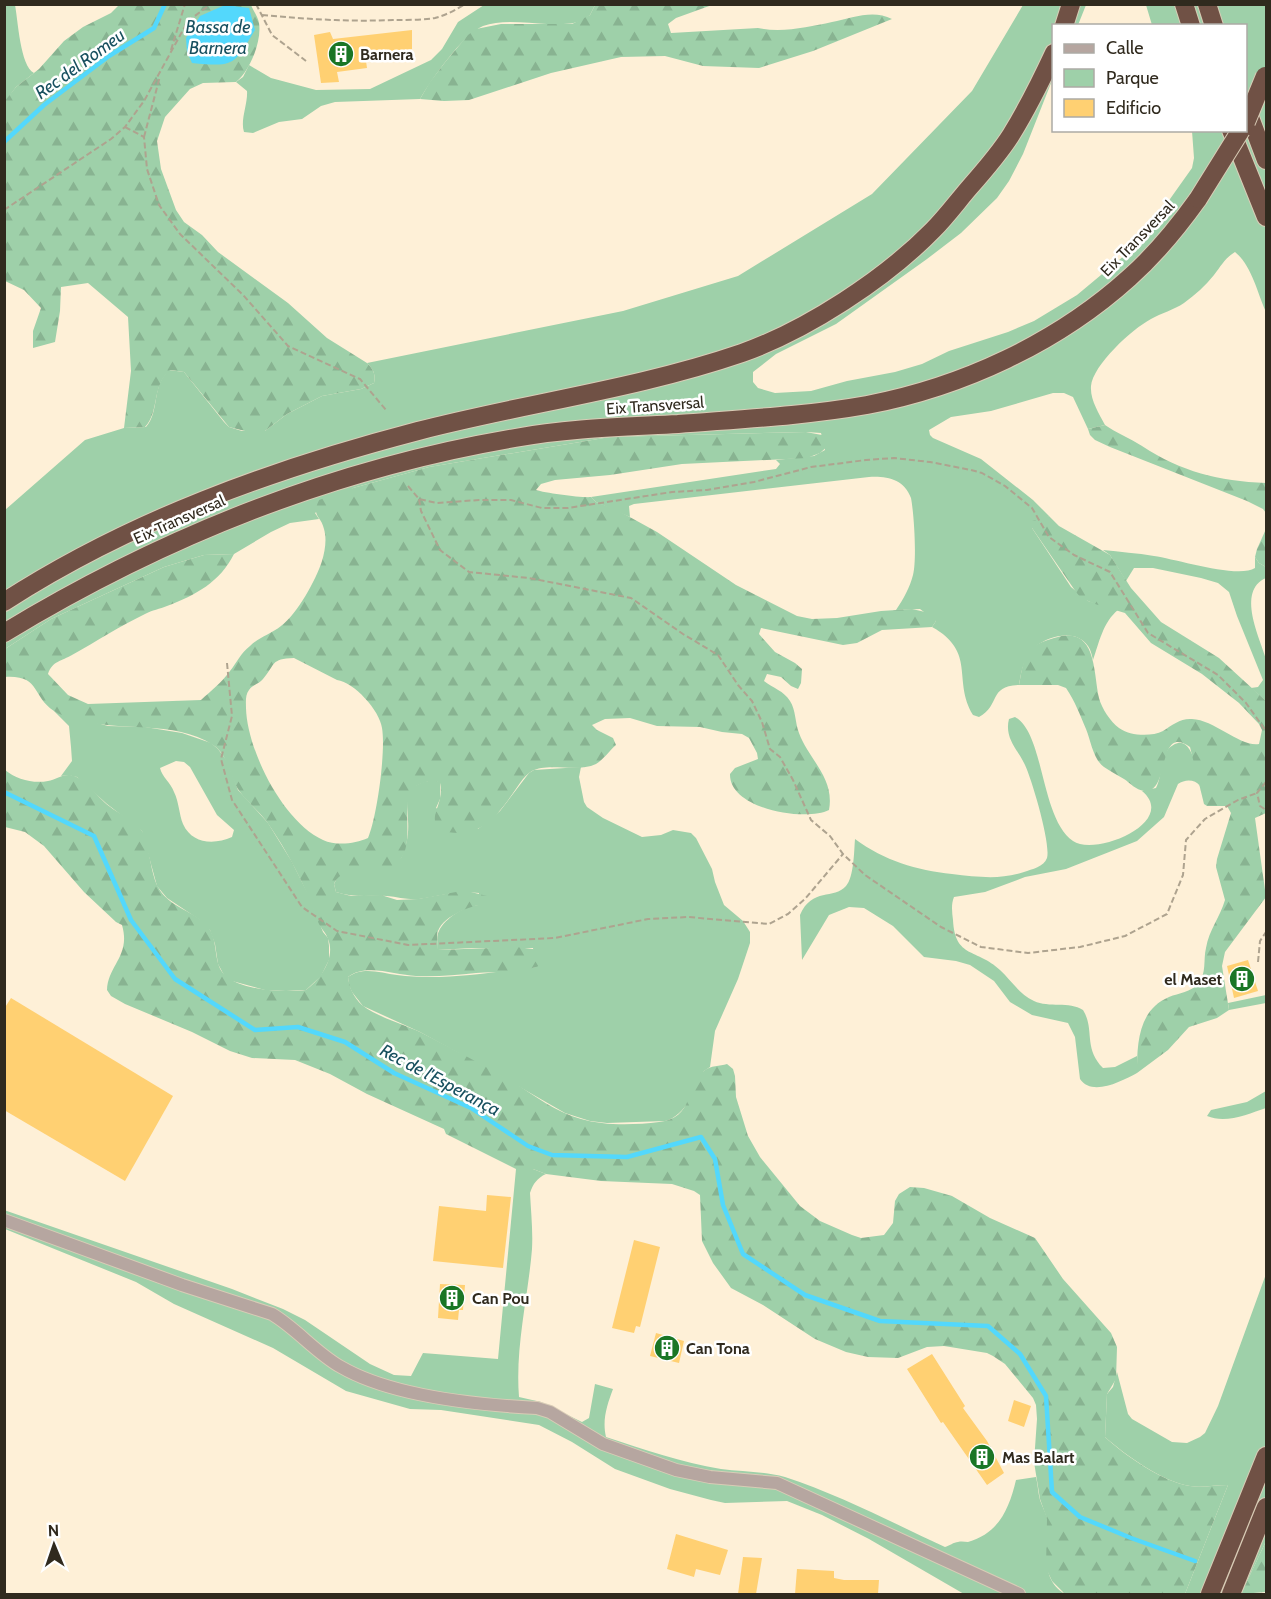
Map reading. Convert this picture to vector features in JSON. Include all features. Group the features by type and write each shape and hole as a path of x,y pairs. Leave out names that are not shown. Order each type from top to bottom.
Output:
{"highway":[{"path":"1065,24 1071,4"},
{"path":"1184,4 1190,24"},
{"path":"1207,4 1213,24"},
{"path":"4,602 116,539 206,498 309,461 422,430 610,390 678,372 745,352 827,312 882,274 933,230 1011,136 1052,55"},
{"path":"1247,117 1266,74"},
{"path":"1247,112 1266,160"},
{"path":"1232,132 1266,217"},
{"name":"Eix Transversal","path":"4,633 43,609 129,563 215,523 310,488 422,456 528,436 591,429 800,414 867,405 932,389 995,365 1070,323 1130,277 1185,217 1241,132"},
{"path":"1210,1594 1266,1456"},
{"path":"1231,1594 1266,1507"}],"street":[{"path":"4,1220 182,1285 272,1314 338,1366 364,1378 408,1391 453,1399 537,1408 550,1412 603,1444 676,1470 710,1477 777,1483 1019,1594"}],"path":[{"path":"169,56 185,4"},
{"path":"4,210 111,139 125,127 144,101 188,21 211,4"},
{"path":"256,4 272,34 306,61"},
{"path":"262,15 327,20 399,20 434,18 454,12 465,4"},
{"path":"161,71 144,137 147,169 159,205 180,234 243,295 288,346 360,379 386,410"},
{"path":"125,127 144,137"},
{"path":"418,499 437,503 511,500 542,508 568,508 672,492 708,490 754,482 811,467 866,460 894,458 964,468 982,473 1005,486 1032,508 1049,537 1074,555 1110,572 1148,633 1218,675 1246,704 1266,731"},
{"path":"408,486 418,499 440,550 468,572 529,578 631,598 718,655 752,701 762,722 770,749 780,757 811,820 830,836 843,854 865,875 941,927 981,946 1028,953 1080,947 1125,936 1167,914 1183,875 1186,840 1205,819 1238,800 1257,793 1266,782"},
{"path":"227,663 232,716 221,759 232,800 302,908 337,931 408,945 555,938 648,919 698,918 769,924 788,914 805,899 843,854"},
{"path":"1257,793 1260,806 1266,810"},
{"path":"1258,963 1260,941 1266,932"}],"green space":[{"path":"5,5 15,5 23,52 29,69 34,73 16,87 5,102"},
{"path":"119,5 251,5 258,21 259,38 246,71 236,82 203,83 190,89 165,117 157,141 161,169 176,210 184,222 202,235 218,252 288,303 327,338 367,363 375,377 374,383 361,389 322,396 287,414 265,431 249,432 229,427 184,372 170,370 160,384 150,421 145,427 124,428 131,371 128,317 88,283 61,287 55,342 33,348 33,331 41,308 24,290 5,281 4,102 16,87 39,69 64,41 83,27 111,13"},
{"path":"484,5 595,5 585,19 570,24 506,22 483,26 466,38 457,48 420,99 335,102 321,106 302,119 279,122 253,133 244,132 247,91 236,82 243,77 249,65 271,78 316,90 370,89 431,60 442,49 458,22"},
{"path":"595,5 712,5 676,18 668,24 671,33 758,28 795,29 870,14 892,19 813,51 759,68 703,66 665,56 621,57 551,73 469,100 420,99 446,61 476,29 501,24 572,24 590,15"},
{"path":"1023,5 1086,5 1078,24 1052,24 1052,81 1023,154 997,198 961,233 836,324 776,354 753,372 753,382 758,388 775,393 811,391 847,381 895,372 1034,321 1077,295 1125,255 1148,230 1192,168 1194,158 1192,132 1247,132 1247,24 1152,24 1146,5 1266,5 1266,312 1246,264 1235,252 1192,297 1143,324 1124,339 1106,358 1093,378 1091,386 1093,401 1105,425 1088,429 1073,397 1064,393 1053,393 991,411 951,417 929,430 933,438 981,459 1033,500 1049,516 1032,528 1071,587 1088,601 1118,610 1105,627 1093,660 1088,646 1077,637 1063,636 1048,639 1036,646 1029,654 1022,669 1019,685 1003,689 986,712 979,717 973,715 964,690 959,657 954,646 946,637 932,627 936,621 920,609 896,610 912,580 915,548 911,498 904,487 894,480 869,477 634,504 629,506 630,517 596,502 591,497 776,469 780,464 776,460 814,456 825,450 821,433 806,432 610,437 429,467 353,488 315,513 319,519 290,523 234,554 204,555 164,567 51,619 5,649 5,510 85,440 124,428 146,427 153,414 160,384 169,370 184,372 229,427 242,431 265,431 287,414 322,396 361,389 374,383 374,372 367,363 623,311 738,276 872,194 972,91"},
{"path":"1105,425 1186,469 1232,480 1266,483 1266,513 1247,501 1110,447 1090,435 1088,429"},
{"path":"806,432 827,436 830,444 820,453 807,458 682,464 610,475 555,480 541,484 536,490 591,497 596,502 617,510 657,532 736,585 797,616 812,619 837,618 912,609 934,614 936,621 932,627 882,630 857,643 843,645 761,628 759,634 775,652 802,669 798,689 781,677 767,674 764,681 785,695 792,705 803,743 825,779 830,799 829,810 818,813 787,813 770,810 742,796 733,786 730,774 735,768 758,759 749,738 742,734 700,727 657,726 630,718 605,719 592,725 613,738 616,745 599,762 588,767 546,767 532,771 489,822 472,831 451,833 439,830 435,818 440,796 440,783 429,781 415,787 410,794 408,804 406,848 402,857 395,865 386,868 357,870 340,876 334,884 336,892 351,896 381,895 397,900 418,899 456,892 471,892 487,896 485,903 456,913 439,928 438,950 517,947 540,950 545,958 537,966 506,972 424,976 363,971 348,977 352,992 362,1005 375,1013 455,1050 554,1108 590,1121 630,1124 670,1119 684,1109 694,1085 705,1070 727,1064 733,1069 736,1097 748,1136 760,1157 800,1206 820,1221 861,1238 884,1235 893,1223 895,1201 899,1194 910,1187 924,1188 952,1196 990,1218 1035,1238 1063,1279 1111,1333 1117,1347 1116,1379 1107,1394 1105,1437 1122,1452 1168,1479 1195,1487 1228,1485 1185,1594 1065,1594 1052,1581 1046,1568 1047,1519 1040,1499 1034,1462 1036,1405 1033,1398 1005,1364 993,1356 944,1346 927,1347 898,1358 868,1357 846,1352 815,1339 763,1305 731,1288 713,1263 702,1241 700,1195 694,1191 672,1184 601,1181 546,1174 533,1169 516,1169 446,1134 444,1129 367,1094 330,1074 295,1060 252,1058 230,1051 192,1032 125,1004 111,996 107,990 108,981 124,945 122,925 84,892 44,846 25,832 5,827 5,770 19,778 36,782 67,775 81,779 109,806 131,820 142,831 158,887 167,899 205,923 209,928 219,966 224,974 233,981 257,988 284,991 306,990 325,968 330,954 328,939 289,857 267,822 240,792 226,760 218,749 198,737 181,732 92,723 59,714 47,705 25,679 5,677 5,649 51,619 164,567 204,555 234,554 222,572 206,586 188,597 148,613 58,662 52,666 48,674 68,695 88,704 201,700 224,679 247,649 287,621 311,587 325,549 323,524 316,513 319,500 429,467 610,437","holes":["294,658 351,686 365,698 377,714 383,738 382,767 368,838 346,843 328,842 308,831 281,801 260,763 248,725 246,708 246,697 249,690 263,679 277,661"]},
{"path":"1049,516 1059,526 1110,555 1131,588 1161,622 1219,658 1266,701 1266,813 1255,818 1266,897 1225,952 1222,966 1229,1010 1217,1018 1189,1027 1168,1050 1137,1073 1141,1029 1151,1010 1169,997 1195,987 1203,975 1207,941 1225,900 1216,867 1231,813 1227,806 1204,804 1190,747 1179,742 1172,744 1158,782 1152,789 1144,791 1138,789 1100,764 1066,688 1058,685 1019,685 1025,658 1032,648 1046,640 1068,635 1078,638 1086,644 1090,653 1099,698 1104,710 1116,725 1129,733 1153,734 1180,721 1192,719 1201,720 1244,742 1259,744 1262,730 1239,703 1202,674 1151,643 1125,613 1081,598 1032,528 1032,521"},
{"path":"1266,529 1266,567 1255,557"},
{"path":"1103,550 1148,555 1235,571 1255,568 1255,557 1266,567 1266,578 1257,584 1252,593 1251,604 1255,628 1267,664 1266,701 1251,688 1258,687 1263,680 1229,592 1218,583 1153,568 1134,568 1126,581 1110,555"},
{"path":"54,711 108,726 145,727 182,733 211,743 218,749 227,761 238,790 268,823 292,862 309,896 323,932 328,938 329,960 321,976 306,990 286,991 265,990 225,977 218,964 210,930 200,920 167,898 157,886 142,831 77,777 61,776 72,761 69,726","holes":["176,761 184,762 190,767 217,815 234,830 232,837 211,842 198,839 187,831 173,789 160,768"]},
{"path":"1015,717 1025,726 1032,740 1054,814 1062,830 1073,841 1084,845 1114,840 1130,834 1142,825 1150,814 1151,803 1142,791 1156,788 1165,755 1172,746 1183,743 1191,752 1196,766 1200,786 1190,780 1178,784 1164,817 1137,841 1066,869 1025,877 985,892 954,897 953,900 955,932 963,947 991,963 1034,1001 1072,1006 1083,1010 1093,1053 1103,1068 1115,1067 1137,1056 1137,1073 1107,1086 1092,1087 1080,1079 1075,1037 1068,1023 1032,1015 1010,1002 994,981 970,965 924,957 893,926 864,908 849,907 829,915 802,960 800,915 811,901 841,890 849,882 855,839 889,859 926,870 952,874 998,877 1015,875 1041,866 1047,858 1044,826 1025,765 1008,732 1009,719"},
{"path":"581,767 579,777 584,802 587,807 603,818 642,837 661,835 673,830 691,833 712,869 724,905 743,921 750,932 750,943 738,979 715,1031 710,1067 704,1071 684,1108 673,1118 665,1121 607,1123 590,1121 565,1113 420,1032 363,1006 349,985 348,977 366,971 432,977 536,967 533,948 438,950 438,935 442,926 456,913 478,905 479,893 456,893 419,899 355,896 336,892 334,884 338,876 344,872 401,858 408,835 408,796 413,788 421,783 440,782 440,799 436,808 478,829 500,811 529,773 534,770"},
{"path":"1266,995 1266,1003 1229,1010 1228,1003"},
{"path":"1266,1091 1266,1108 1229,1119 1207,1116 1211,1110 1247,1102"},
{"path":"516,1169 533,1169 546,1174 540,1177 530,1193 532,1249 520,1341 519,1397 541,1402 582,1422 589,1418 595,1384 613,1389 605,1419 606,1437 706,1466 785,1477 846,1501 945,1547 956,1542 968,1542 988,1533 1006,1510 1016,1480 1036,1477 1040,1500 1047,1518 1048,1569 1056,1587 1065,1594 964,1594 869,1539 822,1515 787,1501 725,1503 711,1500 670,1489 615,1469 572,1442 539,1425 441,1410 410,1409 346,1391 273,1348 174,1304 136,1282 5,1229 4,1210 232,1289 305,1320 370,1364 394,1375 411,1376 423,1353 498,1359"},
{"path":"1266,1274 1266,1541 1241,1594 1185,1594 1228,1485 1199,1487 1179,1483 1145,1467 1123,1452 1105,1437 1107,1394 1113,1387 1117,1372 1128,1414 1132,1419 1172,1442 1187,1443 1200,1437 1205,1433 1218,1406"},
{"path":"1266,1541 1266,1592 1241,1594"}],"water":[{"name":"Bassa de Barnera","path":"225,5 249,8 255,30 242,51 231,62 217,65 192,63 187,52 186,38 200,16"}],"building":[{"name":"Barnera","path":"412,30 412,49 365,54 367,68 337,72 339,82 321,83 314,35 330,32 333,39"},
{"name":"el Maset","path":"1248,960 1258,991 1234,998 1227,966"},
{"path":"11,998 173,1096 125,1181 4,1110 4,1009"},
{"path":"487,1195 511,1197 503,1268 433,1261 439,1206 486,1211"},
{"path":"634,1240 660,1247 640,1327 636,1326 634,1333 612,1328"},
{"name":"Can Pou","path":"440,1284 465,1285 463,1310 459,1310 458,1320 438,1318"},
{"name":"Can Tona","path":"656,1333 684,1341 679,1363 650,1356"},
{"path":"932,1354 965,1406 963,1408 987,1441 1004,1473 987,1485 943,1422 941,1423 907,1369"},
{"path":"1014,1400 1031,1406 1024,1427 1008,1421"},
{"path":"676,1534 728,1550 720,1575 696,1569 694,1577 667,1569"},
{"path":"743,1557 762,1558 756,1594 738,1594"},
{"path":"797,1569 834,1571 834,1578 844,1580 879,1580 878,1594 795,1594"}],"waterway":[{"name":"Rec del Romeu","path":"4,142 44,105 109,56 154,28 165,4"},
{"name":"Rec de l'Esperança","path":"4,792 94,836 131,920 175,979 255,1030 298,1027 345,1042 394,1073 471,1108 528,1146 552,1155 627,1157 701,1137 715,1159 723,1205 743,1254 805,1295 880,1321 988,1326 1020,1354 1046,1396 1052,1492 1080,1517 1195,1561"}],"place":[{"name":"Barnera","path":"341,54"},
{"name":"el Maset","path":"1242,979"},
{"name":"Can Pou","path":"452,1298"},
{"name":"Can Tona","path":"667,1348"},
{"name":"Mas Balart","path":"982,1457"}]}
